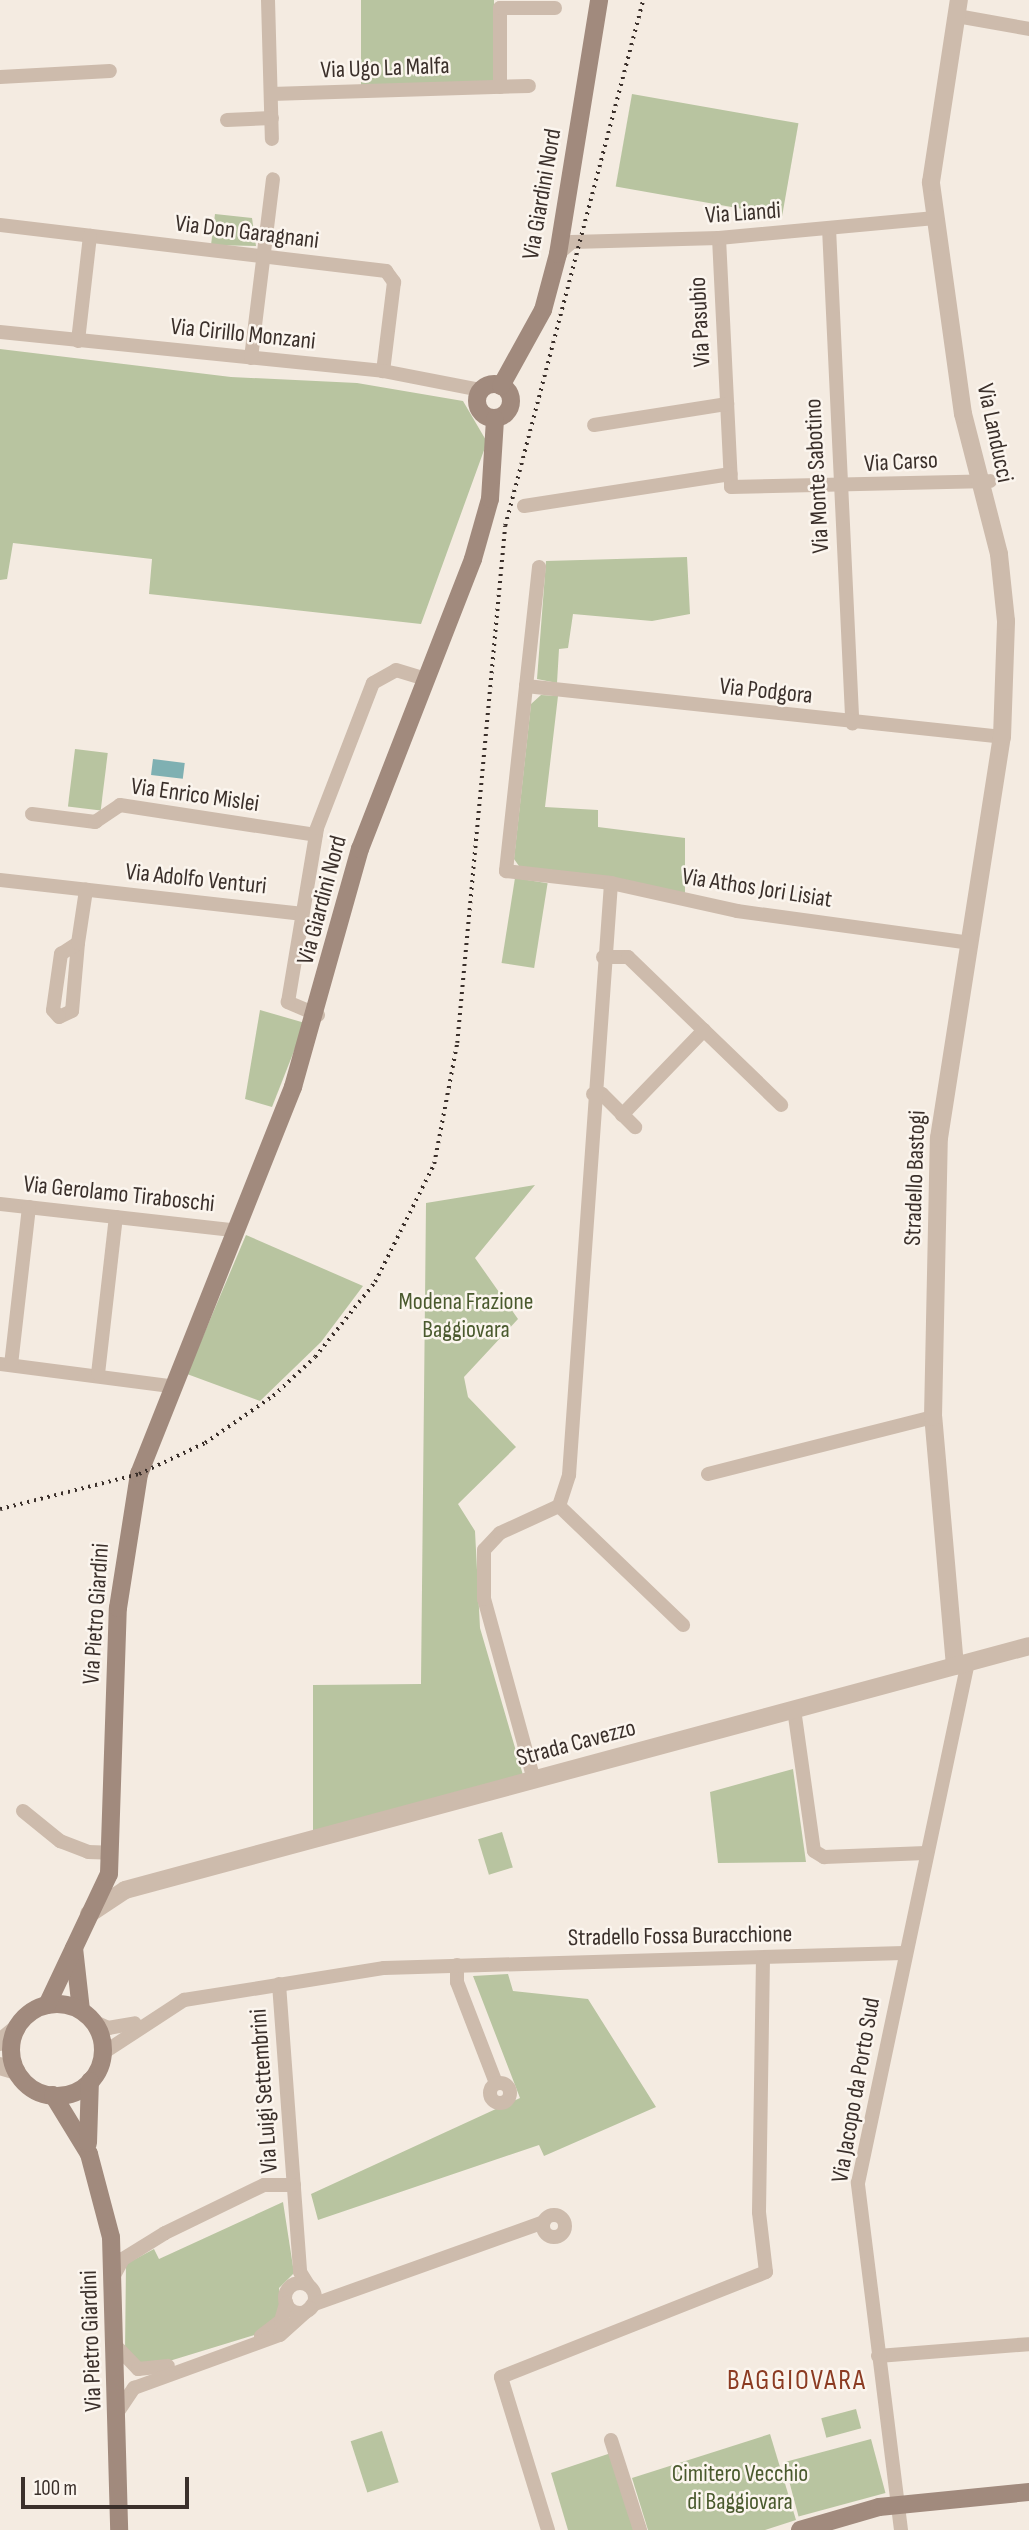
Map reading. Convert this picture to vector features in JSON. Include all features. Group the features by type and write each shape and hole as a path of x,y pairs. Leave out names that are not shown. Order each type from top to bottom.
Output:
{"main road":[{"name":"Via Giardini Nord","path":"169,1386 318,1014 360,849 426,679 490,499 495,419 510,407 501,386 543,310 558,254 599,0"},
{"path":"495,419 480,412 481,390 501,386"},
{"name":"Via Pietro Giardini","path":"89,2154 53,2095 8,2069 16,2029 47,2005 74,1942 103,1892 111,1853 124,1559 139,1474 169,1386"},
{"path":"74,1942 87,2016 103,2053"},
{"path":"47,2005 87,2016"},
{"name":"Via Pietro Giardini","path":"103,2053 90,2081 89,2154 111,2237 119,2410 119,2530"},
{"path":"53,2095 90,2081"},
{"path":"800,2530 898,2505 1029,2493"}],"street":[{"path":"268,0 272,139"},
{"path":"500,87 500,8 555,8"},
{"path":"958,8 1029,30"},
{"name":"Via Landucci","path":"958,8 931,182 963,414 984,481 1002,574 1002,737 971,943"},
{"path":"0,77 110,71"},
{"name":"Via Ugo La Malfa","path":"271,94 529,86"},
{"path":"227,120 272,118"},
{"path":"251,358 273,179"},
{"name":"Via Liandi","path":"558,254 572,242 719,239 935,218"},
{"name":"Via Don Garagnani","path":"0,225 391,275 383,371"},
{"name":"Via Monte Sabotino","path":"829,228 852,723"},
{"path":"78,341 90,236"},
{"name":"Via Pasubio","path":"719,239 731,480"},
{"name":"Via Cirillo Monzani","path":"0,332 383,371 481,390"},
{"path":"594,425 727,404"},
{"name":"Via Carso","path":"524,506 731,480 840,488 984,481"},
{"path":"526,686 539,567"},
{"path":"318,1014 288,1002 316,835 373,683 396,670 426,679"},
{"name":"Via Podgora","path":"526,686 1002,737"},
{"name":"Via Athos Jori Lisiat","path":"526,686 506,871 611,883 737,911 971,943"},
{"name":"Via Enrico Mislei","path":"32,814 95,822 120,806 316,835"},
{"name":"Via Adolfo Venturi","path":"0,880 301,914"},
{"path":"534,1780 484,1599 484,1550 500,1533 559,1506 569,1475 593,1094 611,883"},
{"path":"78,943 86,890"},
{"name":"Stradello Bastogi","path":"961,1664 933,1417 939,1138 971,943"},
{"path":"603,957 628,957 781,1105"},
{"path":"622,1115 704,1030"},
{"path":"593,1094 602,1094 635,1127"},
{"name":"Via Gerolamo Tiraboschi","path":"0,1204 233,1230"},
{"path":"29,1207 6,1365 98,1374 169,1386"},
{"path":"98,1374 116,1217"},
{"path":"708,1474 933,1417"},
{"path":"559,1506 682,1625"},
{"name":"Strada Cavezzo","path":"89,1914 136,1887 1029,1646"},
{"name":"Via Jacopo da Porto Sud","path":"901,2530 858,2183 926,1853 961,1664"},
{"path":"794,1709 814,1851 824,1857 926,1853"},
{"path":"23,1811 60,1840 88,1852 111,1853 120,1878 136,1887"},
{"name":"Stradello Fossa Buracchione","path":"156,2015 184,2000 279,1984 457,1965 904,1953"},
{"path":"548,2530 501,2377 766,2272 758,2202 763,1958"},
{"path":"457,1965 457,1982 496,2083"},
{"name":"Via Luigi Settembrini","path":"279,1984 298,2245 296,2279"},
{"path":"87,2016 121,2028 156,2015"},
{"path":"103,2053 156,2015"},
{"path":"0,2042 16,2029"},
{"path":"113,2278 139,2247 264,2185 294,2190"},
{"path":"286,2303 296,2312 333,2296 539,2228"},
{"path":"116,2346 134,2367 156,2370 265,2334 281,2321 296,2279 333,2296"},
{"path":"309,2287 311,2307"},
{"path":"119,2410 134,2388 280,2335 311,2307"},
{"path":"878,2356 1029,2344"},
{"path":"611,2440 640,2530"}],"green space":[{"path":"361,0 494,0 494,91 361,91"},
{"path":"632,94 798,123 782,216 616,187"},
{"path":"215,214 252,218 256,246 211,245"},
{"path":"0,349 231,377 357,383 463,401 487,442 421,624 149,594 152,559 13,543 7,579 0,580"},
{"path":"687,557 690,614 652,621 573,614 568,648 559,649 557,683 537,679 546,561"},
{"path":"541,695 558,696 545,807 598,810 598,827 685,838 685,893 519,866 514,859 531,704"},
{"path":"75,749 108,753 101,811 68,807"},
{"path":"515,878 548,883 534,968 502,963"},
{"path":"260,1010 305,1023 272,1107 245,1099"},
{"name":"Modena Frazione Baggiovara","path":"535,1185 475,1258 518,1319 464,1377 468,1397 516,1447 458,1504 475,1531 480,1628 523,1775 313,1831 313,1685 421,1684 426,1203"},
{"path":"246,1235 363,1286 321,1342 260,1401 187,1374"},
{"path":"793,1769 806,1862 718,1863 710,1792"},
{"path":"502,1832 513,1867 489,1875 478,1839"},
{"path":"508,1974 513,1991 588,1999 656,2107 544,2156 539,2145 318,2220 311,2194 520,2098 473,1976"},
{"path":"283,2202 294,2273 279,2288 280,2314 261,2333 153,2366 142,2367 125,2351 126,2264 154,2249 159,2259"},
{"path":"856,2409 861,2428 826,2438 821,2418"},
{"path":"382,2431 399,2482 367,2493 351,2441"},
{"name":"Cimitero Vecchio di Baggiovara","path":"770,2434 796,2520 765,2530 648,2530 632,2478"},
{"path":"871,2439 885,2493 799,2516 784,2462"},
{"path":"611,2453 637,2530 568,2530 551,2473"}],"water":[{"path":"153,759 185,763 183,779 151,775"}],"railway":[{"path":"0,1509 139,1474 205,1443 273,1396 315,1357 375,1282 434,1164 457,1043 505,526 643,0"}],"district":[{"name":"BAGGIOVARA","path":"797,2381"}]}
